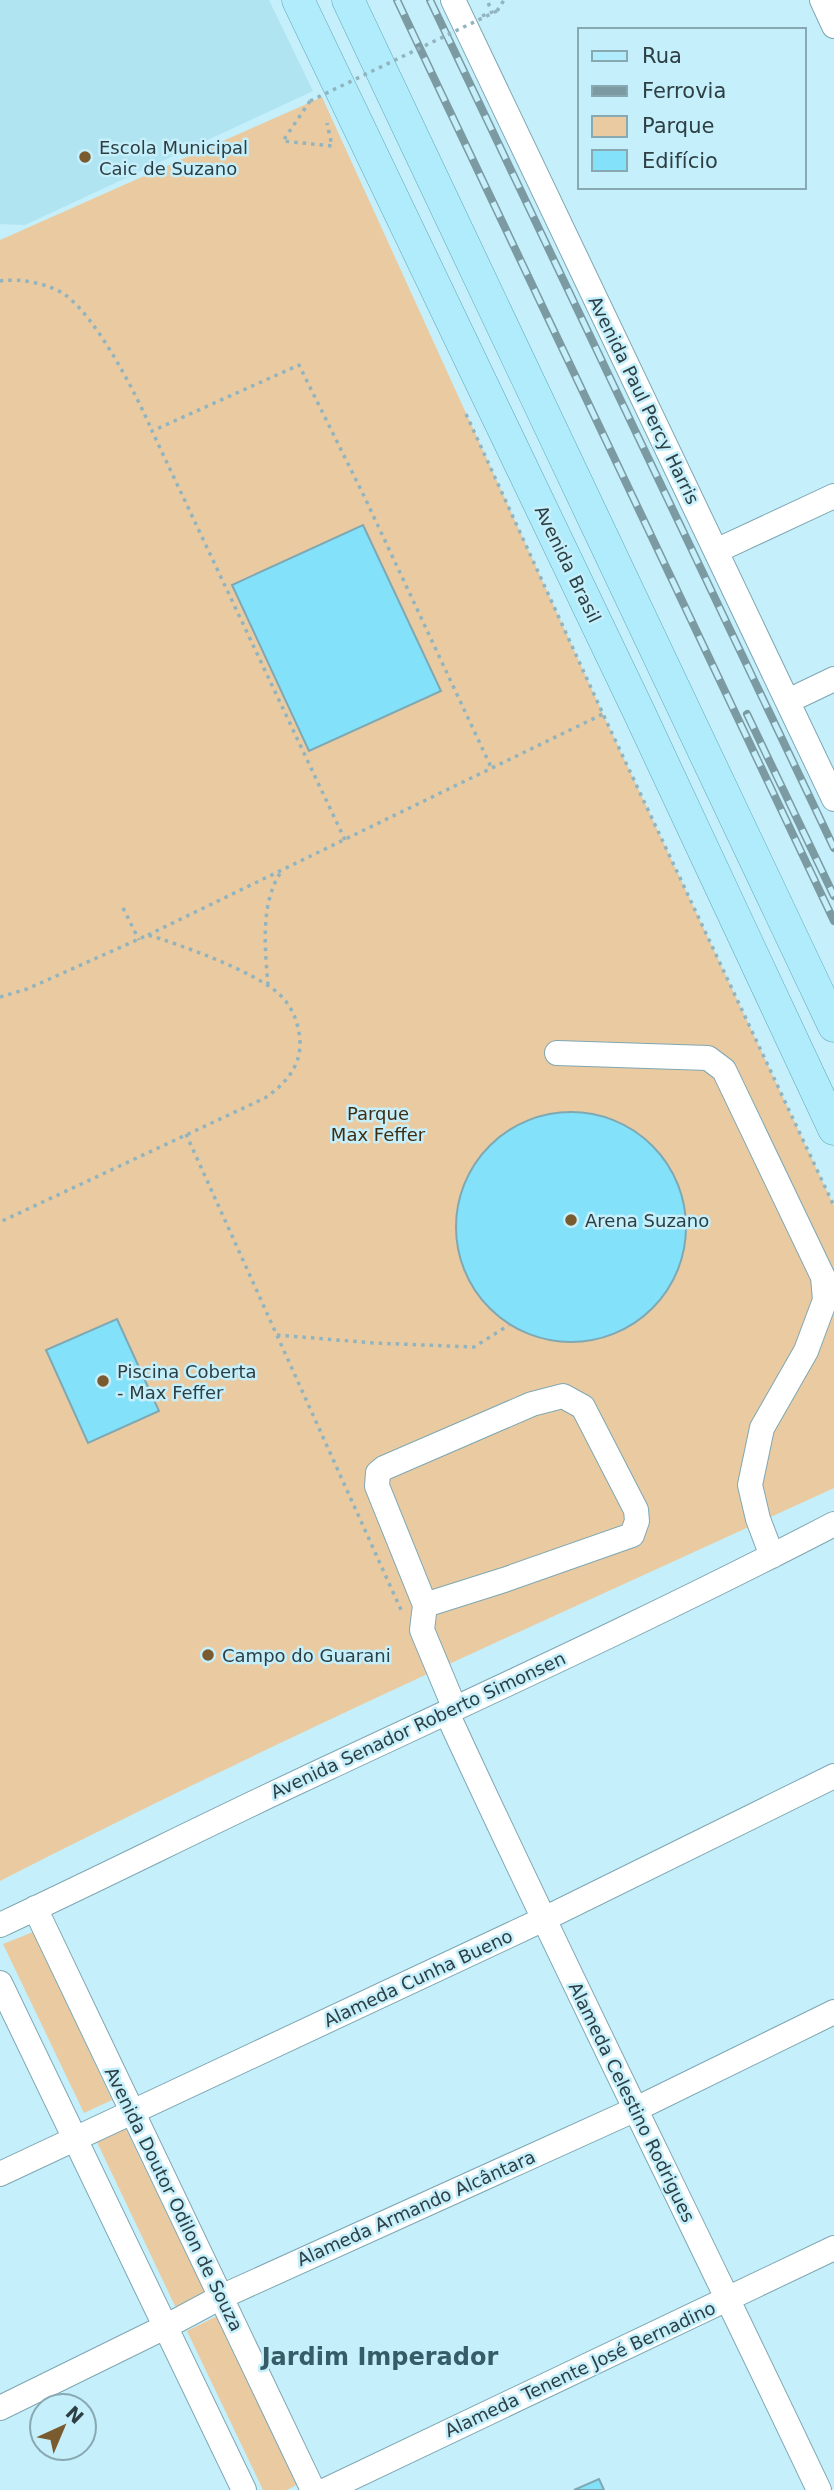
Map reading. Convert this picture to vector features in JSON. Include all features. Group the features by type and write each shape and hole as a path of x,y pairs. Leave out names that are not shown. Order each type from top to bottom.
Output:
{"main road":[{"name":"Avenida Brasil","path":"298,0 638,710 834,1129"},
{"path":"348,0 834,1026"},
{"path":"401,213 420,200 432,180"},
{"path":"694,833 711,849 719,850 732,841 737,824"},
{"path":"719,887 724,867 730,862 745,862 761,874"}],"street":[{"name":"Avenida Paul Percy Harris","path":"453,0 834,799"},
{"path":"822,0 834,26"},
{"path":"716,551 834,496"},
{"path":"788,701 834,680"},
{"path":"557,1053 708,1058 724,1070 823,1277 825,1300 806,1351 762,1428 750,1485 758,1519 772,1556"},
{"path":"562,1396 583,1407 636,1510 638,1521 632,1535 504,1580 413,1608 377,1486 378,1473 384,1468 532,1404 562,1396"},
{"name":"Avenida Senador Roberto Simonsen","path":"0,1925 167,1843 451,1711 834,1524"},
{"name":"Alameda Celestino Rodrigues","path":"413,1608 451,1711 544,1919 818,2490"},
{"name":"Alameda Cunha Bueno","path":"0,2174 544,1919 834,1776"},
{"name":"Avenida Doutor Odilon de Souza","path":"35,1908 313,2490"},
{"path":"0,1983 244,2490"},
{"name":"Alameda Armando Alcântara","path":"0,2408 165,2328 221,2297 634,2110 834,2012"},
{"name":"Alameda Tenente José Bernadino","path":"326,2490 834,2248"},
{"path":"818,2490 834,2482"}],"path":[{"path":"486,0 492,12"},
{"path":"327,121 332,146 283,141 310,101 497,11 504,0"},
{"path":"0,281 40,284 64,294 87,316 136,394 345,840"},
{"path":"152,431 299,365 365,498 491,767"},
{"path":"465,411 603,714 834,1206"},
{"path":"0,997 27,989 139,940 603,714"},
{"path":"268,985 267,908 275,882 282,870"},
{"path":"124,908 139,940"},
{"path":"0,1222 265,1098 278,1089 289,1076 299,1052 298,1028 289,1006 280,994 268,985 217,961 148,935"},
{"path":"186,1134 277,1335 413,1608"},
{"path":"277,1335 474,1347 509,1325"}],"shaded area":[{"name":"Escola Municipal Caic de Suzano","path":"0,0 269,0 313,91 25,225 0,224"}],"green space":[{"name":"Parque Max Feffer","path":"322,97 603,714 834,1206 834,1488 310,1729 0,1881 0,240"},
{"path":"33,1932 112,2100 84,2113 3,1944"},
{"path":"124,2125 205,2293 176,2308 95,2138"},
{"path":"217,2316 298,2484 287,2490 263,2490 187,2331"}],"building":[{"path":"363,525 441,691 309,751 232,585"},
{"name":"Arena Suzano","path":"560,1112 582,1112 615,1120 653,1145 678,1183 684,1204 684,1250 678,1271 653,1309 615,1334 582,1342 560,1342 527,1334 489,1309 464,1271 456,1238 456,1216 464,1183 489,1145 527,1120"},
{"name":"Piscina Coberta - Max Feffer","path":"117,1319 159,1411 88,1443 46,1350"},
{"path":"599,2479 604,2490 574,2490"}],"railway":[{"path":"397,0 834,921"},
{"path":"430,0 834,848"},
{"path":"747,714 834,896"}],"place":[{"name":"Escola Municipal Caic de Suzano","path":"85,157"},
{"name":"Arena Suzano","path":"571,1220"},
{"name":"Piscina Coberta - Max Feffer","path":"103,1381"},
{"name":"Campo do Guarani","path":"208,1655"}],"district":[{"name":"Jardim Imperador","path":"380,2357"}]}
